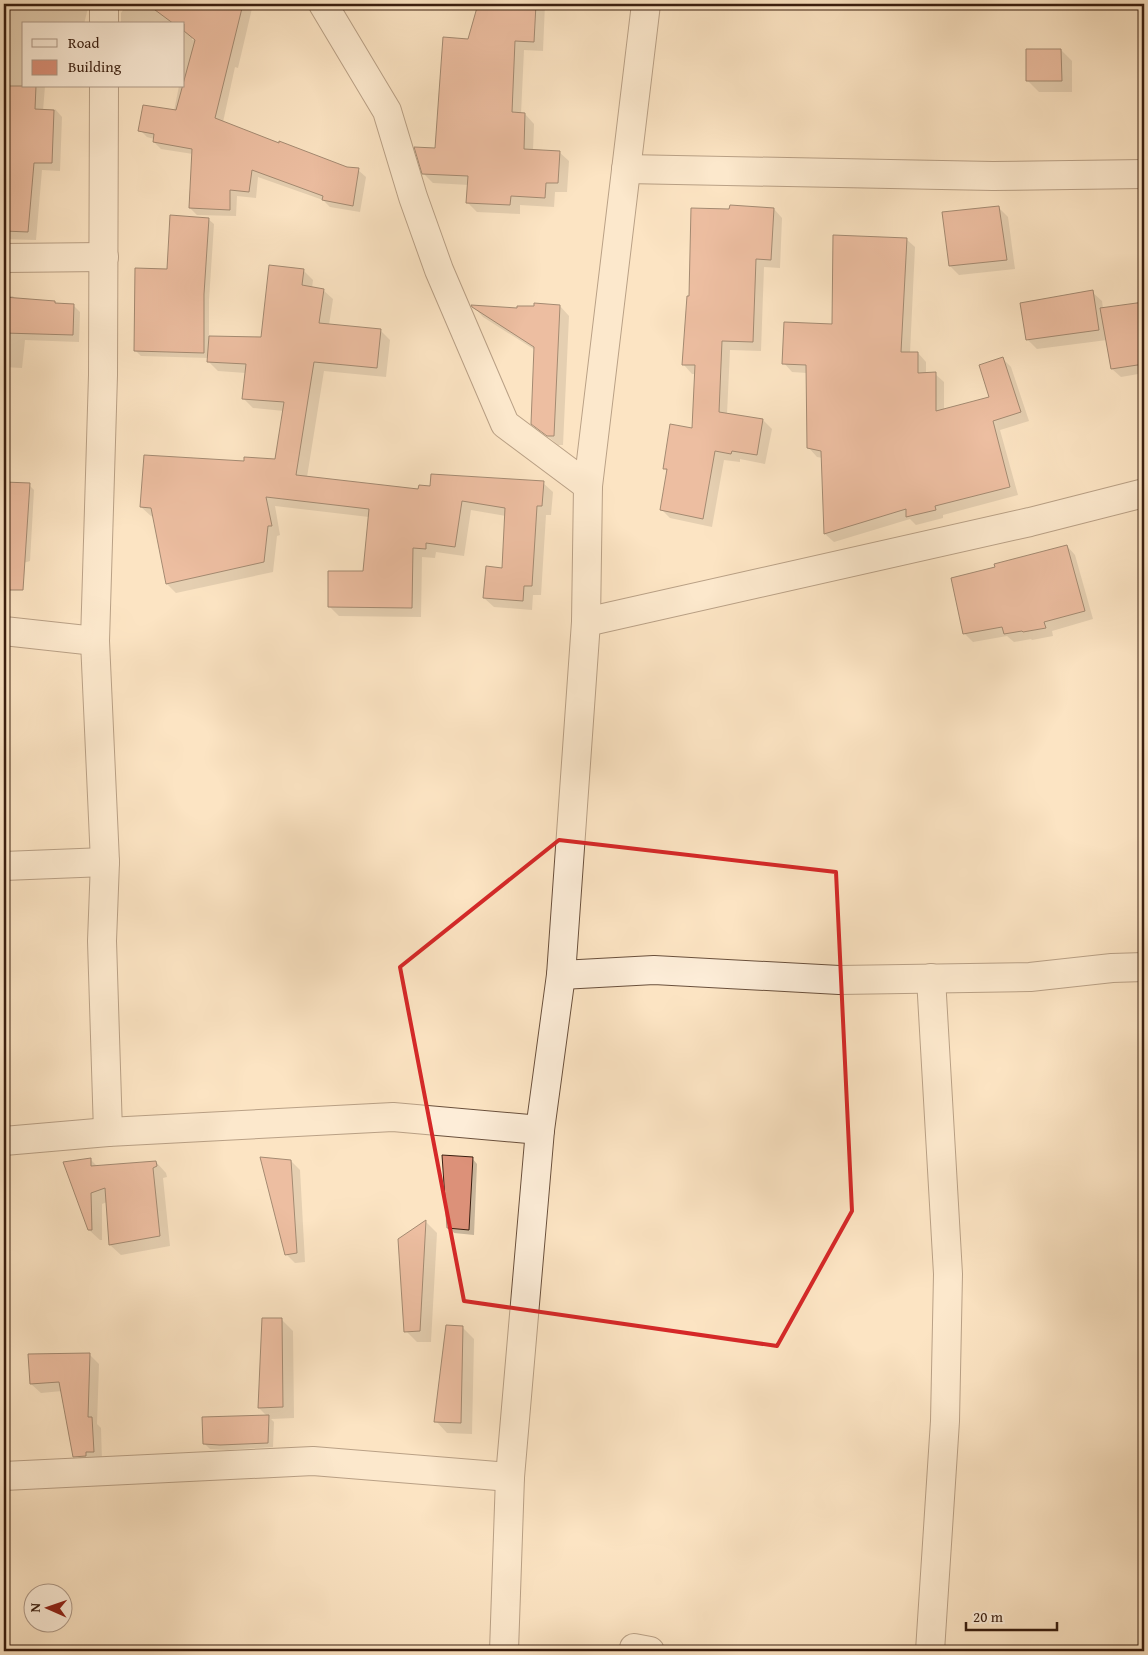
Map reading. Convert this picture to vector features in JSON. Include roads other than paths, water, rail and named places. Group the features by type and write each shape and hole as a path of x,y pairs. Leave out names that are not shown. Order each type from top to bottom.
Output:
{"street":[{"path":"104,4 104,22"},
{"path":"323,4 388,111 413,197 439,270 505,424 588,486"},
{"path":"504,1651 510,1477 540,1130 561,975 586,622 588,486 646,4"},
{"path":"104,88 103,375 95,641 104,862 102,941 108,1132"},
{"path":"626,169 993,176 1144,174"},
{"path":"4,258 104,257"},
{"path":"586,622 1030,522 1144,494"},
{"path":"4,631 95,641"},
{"path":"4,866 104,862"},
{"path":"561,975 654,970 839,980 1030,977 1112,968 1144,967"},
{"path":"930,1651 945,1421 948,1274 931,978"},
{"path":"4,1141 108,1132 393,1117 540,1130"},
{"path":"4,1476 313,1461 510,1477"}]}
